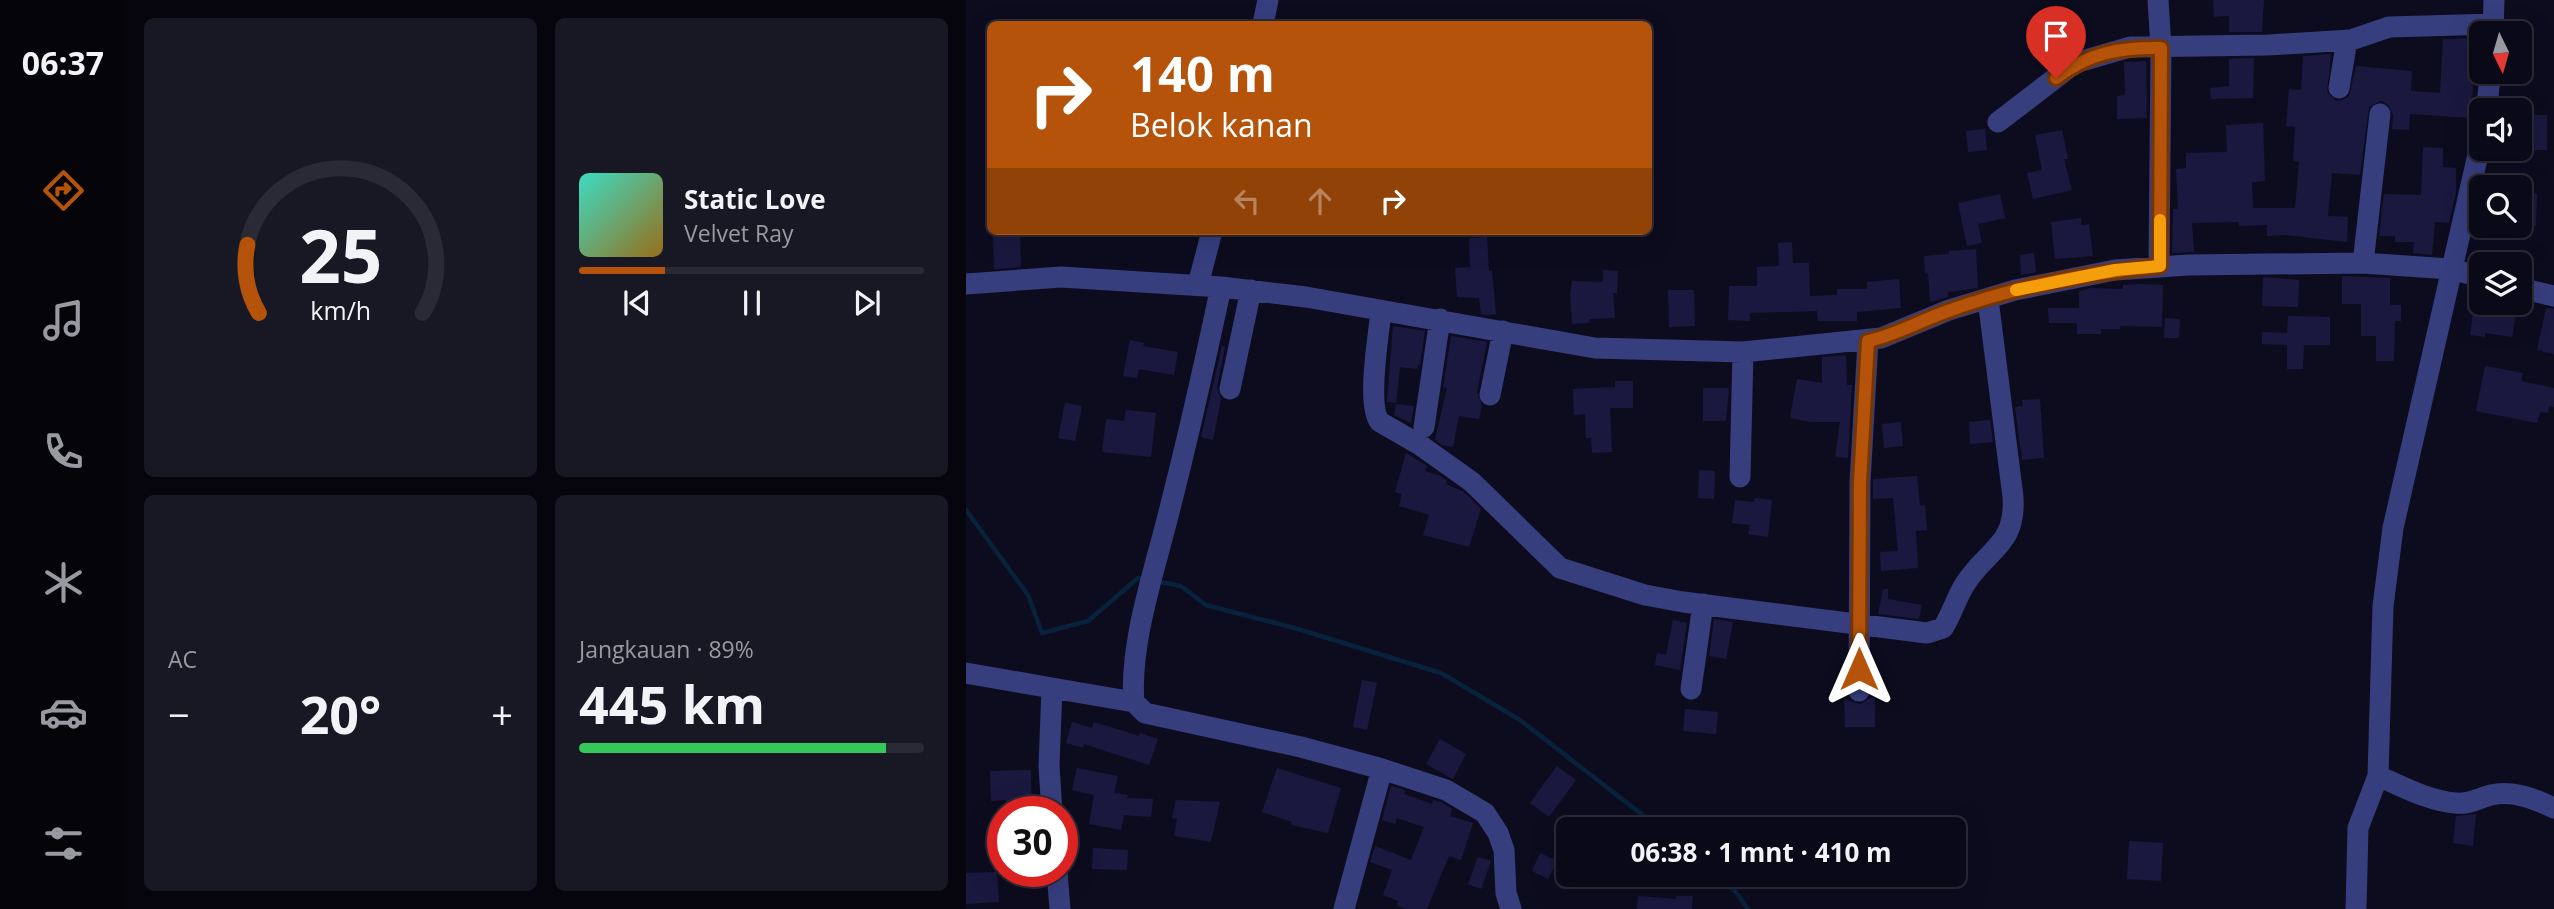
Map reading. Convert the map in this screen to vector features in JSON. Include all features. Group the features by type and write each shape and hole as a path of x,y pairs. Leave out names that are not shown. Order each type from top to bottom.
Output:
{"street":[{"path":"1264,21 1268,0"},
{"path":"2158,0 2161,48 2160,266"},
{"path":"2494,0 2494,21"},
{"path":"1998,122 2075,63 2130,47 2268,46 2347,40 2389,27 2469,29"},
{"path":"2339,88 2347,40"},
{"path":"2363,263 2380,114"},
{"path":"2357,909 2358,828 2378,776 2387,567 2403,481 2477,161"},
{"path":"1198,285 1211,235"},
{"path":"966,284 1061,277 1221,287 1440,319 1595,348 1743,352 1868,341 1949,310 2015,290 2115,270 2292,262 2363,263 2450,270 2469,274"},
{"path":"1135,702 1136,664 1147,603 1221,287"},
{"path":"1230,389 1251,290"},
{"path":"2532,291 2554,296"},
{"path":"1381,311 1374,398 1376,416 1380,422 1420,444 1472,482 1560,568 1645,594 1927,633 1943,628 1970,577 2001,542 2011,526 2013,497 1988,299"},
{"path":"1424,427 1440,319"},
{"path":"1490,395 1503,331"},
{"path":"1859,691 1861,458 1868,341"},
{"path":"1740,477 1743,352"},
{"path":"1691,689 1703,604"},
{"path":"966,673 1135,702 1145,713 1249,734 1382,769 1446,790 1485,813 1499,833 1504,850 1506,893 1511,909"},
{"path":"1051,796 1049,765 1052,688"},
{"path":"1344,909 1382,769"},
{"path":"2378,776 2440,801 2457,804 2476,801 2492,794 2518,794 2554,808"},
{"path":"1058,887 1060,909"}],"building":[{"path":"2213,0 2264,0 2262,32 2229,32 2229,16 2214,17"},
{"path":"2469,38 2469,84 2473,84 2473,98 2469,98 2469,118 2410,114 2409,130 2392,129 2393,115 2388,104 2381,101 2369,107 2360,175 2332,173 2328,216 2348,217 2347,242 2286,235 2267,236 2267,225 2239,226 2238,222 2192,223 2194,252 2172,253 2173,209 2178,209 2176,169 2186,168 2186,153 2227,152 2226,125 2263,123 2265,181 2252,182 2253,208 2295,208 2299,162 2293,161 2295,127 2286,126 2289,89 2301,90 2303,56 2331,54 2327,92 2336,101 2349,96 2356,66 2412,71 2411,91 2440,93 2443,39"},
{"path":"2254,58 2253,98 2211,99 2210,88 2229,86 2229,59"},
{"path":"2146,61 2147,118 2117,119 2117,96 2125,95 2124,62"},
{"path":"2532,115 2547,115 2547,150 2532,150"},
{"path":"1985,129 1987,150 1968,152 1966,131"},
{"path":"2062,130 2068,159 2064,159 2072,190 2033,199 2027,173 2042,170 2035,135"},
{"path":"2423,147 2443,148 2443,167 2456,168 2456,193 2449,223 2435,222 2432,255 2413,253 2414,242 2395,242 2395,236 2379,236 2384,194 2421,195"},
{"path":"2000,194 2005,218 1978,224 1982,243 1967,246 1958,203"},
{"path":"2532,194 2537,194 2536,226 2532,226"},
{"path":"2081,218 2081,225 2089,224 2093,256 2055,259 2051,222"},
{"path":"1020,235 1021,267 994,269 993,236"},
{"path":"1487,237 1496,314 1486,315 1481,314 1479,298 1457,297 1455,268 1470,267 1469,238"},
{"path":"1792,242 1793,263 1809,263 1810,296 1837,295 1837,289 1867,289 1867,282 1899,279 1901,308 1857,312 1857,321 1818,321 1817,311 1750,313 1750,321 1728,320 1729,286 1757,286 1757,267 1779,266 1778,243"},
{"path":"1976,249 1978,288 1948,292 1948,297 1930,302 1924,256"},
{"path":"2034,253 2036,272 2021,275 2020,255"},
{"path":"1603,270 1618,271 1617,293 1613,293 1615,318 1589,319 1590,323 1572,324 1572,281 1603,282"},
{"path":"2342,276 2390,278 2390,305 2401,305 2401,321 2395,321 2394,361 2376,361 2376,336 2361,336 2361,304 2342,304"},
{"path":"2263,277 2299,280 2298,307 2262,306"},
{"path":"2123,285 2163,285 2162,327 2120,326 2120,329 2101,329 2101,334 2077,334 2077,323 2049,323 2048,308 2079,308 2079,291 2091,288 2123,289"},
{"path":"1668,290 1694,290 1695,326 1669,327"},
{"path":"2546,308 2554,309 2554,354 2537,350"},
{"path":"2473,315 2516,315 2512,337 2485,333 2485,337 2470,335"},
{"path":"2288,316 2330,317 2330,345 2304,345 2303,369 2287,369 2287,345 2262,344 2262,332 2287,333"},
{"path":"2165,318 2180,319 2179,338 2164,338"},
{"path":"1393,326 1425,331 1420,365 1418,364 1417,369 1400,367 1396,403 1387,402"},
{"path":"1451,336 1487,342 1477,392 1482,406 1479,419 1459,416 1453,447 1442,445 1435,440 1447,388 1443,387"},
{"path":"1130,340 1144,343 1143,346 1178,352 1174,375 1139,369 1137,378 1123,376"},
{"path":"1222,346 1225,347 1217,387 1221,399 1213,440 1201,437"},
{"path":"1846,355 1847,385 1852,385 1848,458 1835,457 1840,422 1811,422 1790,418 1797,379 1822,383 1822,357"},
{"path":"2485,366 2523,373 2521,381 2554,388 2554,407 2549,406 2548,413 2540,412 2537,423 2476,411"},
{"path":"1615,381 1633,381 1633,408 1610,408 1612,452 1592,453 1591,438 1586,438 1585,414 1574,415 1573,389 1615,387"},
{"path":"1703,388 1729,388 1726,421 1703,421"},
{"path":"2040,399 2044,458 2022,460 2015,407 2023,406 2022,400"},
{"path":"1065,403 1082,406 1075,441 1058,438"},
{"path":"1396,404 1414,406 1411,423 1394,415"},
{"path":"1126,410 1156,413 1151,457 1102,452 1106,419 1124,421"},
{"path":"1990,420 1993,442 1970,444 1969,422"},
{"path":"1901,422 1903,446 1884,448 1882,424"},
{"path":"1406,453 1427,466 1425,471 1441,476 1447,481 1446,484 1464,492 1481,509 1469,547 1423,535 1429,515 1399,506 1402,494 1395,492"},
{"path":"1699,470 1715,471 1714,499 1698,498"},
{"path":"1917,476 1920,506 1925,505 1927,530 1916,531 1918,568 1881,571 1880,552 1898,551 1893,498 1873,499 1873,479"},
{"path":"1755,498 1772,500 1768,537 1748,534 1750,525 1732,523 1735,500 1754,502"},
{"path":"1883,589 1888,589 1888,599 1922,605 1919,619 1878,614"},
{"path":"1714,619 1733,622 1726,659 1709,656"},
{"path":"1673,620 1687,623 1680,670 1655,665 1657,653 1666,655"},
{"path":"1362,680 1377,683 1367,730 1353,727"},
{"path":"1875,698 1875,727 1845,727 1844,699 1860,704"},
{"path":"1685,709 1718,712 1716,734 1683,731"},
{"path":"1072,722 1092,728 1094,722 1158,739 1149,765 1084,744 1083,748 1066,743"},
{"path":"1440,739 1466,754 1453,779 1426,764"},
{"path":"1557,766 1576,780 1549,817 1530,803"},
{"path":"1077,768 1118,776 1114,793 1128,795 1127,798 1153,799 1151,817 1124,815 1121,830 1089,824 1094,795 1072,790"},
{"path":"1277,768 1341,788 1328,833 1291,825 1292,822 1262,812"},
{"path":"1031,770 1032,796 991,796 990,771"},
{"path":"1391,786 1432,804 1433,800 1441,802 1452,809 1450,816 1473,823 1461,860 1449,856 1427,909 1397,906 1398,901 1383,895 1392,870 1370,862 1375,846 1411,860 1424,827 1397,818 1395,824 1382,820"},
{"path":"1176,800 1220,802 1211,842 1174,836 1177,819 1172,818"},
{"path":"2476,814 2473,846 2453,843 2456,816"},
{"path":"2129,841 2163,843 2161,881 2127,879"},
{"path":"1093,848 1128,850 1127,870 1092,869"},
{"path":"1540,853 1556,861 1548,879 1532,871"},
{"path":"1478,857 1491,861 1481,889 1468,884"},
{"path":"987,872 987,887 998,887 999,902 966,904 966,873"},
{"path":"1638,896 1676,899 1676,896 1693,896 1692,909 1637,909"}],"waterway":[{"path":"966,510 1028,595 1042,633 1088,621 1138,578 1144,579"},
{"path":"1156,581 1181,586 1206,605 1298,629 1441,673 1520,720 1645,817"},
{"path":"1730,887 1748,909"}],"slow traffic":[{"path":"2016,290 2115,270 2160,266 2160,220"}],"route":[{"path":"1859,669 1860,482 1868,341 1949,310 2015,290 2115,270 2160,266 2161,48 2130,47 2102,54 2075,63 2056,78"}]}
